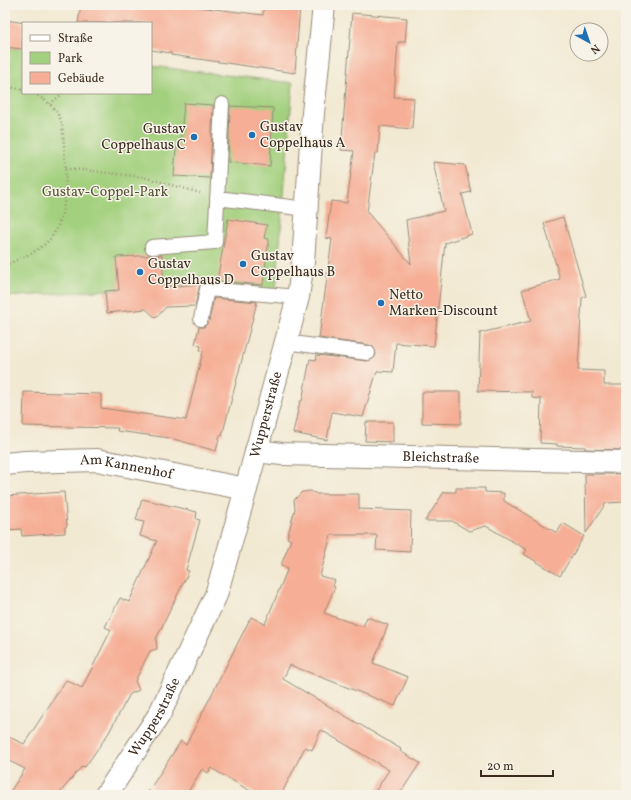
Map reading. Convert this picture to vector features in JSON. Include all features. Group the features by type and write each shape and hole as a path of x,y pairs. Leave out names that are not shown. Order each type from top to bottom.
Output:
{"street":[{"name":"Wupperstraße","path":"106,795 159,715 216,595 246,489 298,297 303,262 313,113 324,5"},
{"name":"Bleichstraße","path":"256,450 282,454 626,462"},
{"name":"Am Kannenhof","path":"5,464 97,460 246,489"}],"lane":[{"path":"152,247 215,242 222,104"},
{"path":"217,198 307,209"},
{"path":"201,319 207,289 298,297"},
{"path":"285,342 368,353"}],"path":[{"path":"613,5 626,12"},
{"path":"5,86 22,90"},
{"path":"5,265 31,254 47,243 63,212 66,168 62,124 60,117 50,104 35,94"},
{"path":"50,104 62,94"},
{"path":"66,168 143,177 217,198"}],"green space":[{"name":"Gustav-Coppel-Park","path":"5,47 22,49 22,94 152,94 152,66 293,83 276,291 198,284 5,297"}],"building":[{"path":"81,5 182,5 263,15 264,5 300,5 295,73 171,55 171,53 152,50 152,22 78,22"},
{"path":"352,13 407,18 405,42 398,42 394,97 414,98 412,129 380,126 378,153 375,153 367,212 411,264 406,220 444,211 433,162 465,165 471,192 462,194 472,234 445,243 434,346 396,343 393,372 377,371 363,417 332,412 327,440 293,433 300,401 302,401 310,359 316,360 317,355 367,361 374,358 376,354 373,347 369,345 319,338 332,239 326,238 331,201 347,203 354,151 341,150"},
{"path":"5,20 22,22 22,49 5,47"},
{"name":"Gustav Coppelhaus C","path":"184,103 213,105 210,178 174,176 176,148 180,148"},
{"name":"Gustav Coppelhaus A","path":"230,106 273,108 270,166 228,162"},
{"path":"563,217 586,296 582,298 578,370 604,371 604,385 626,385 626,450 585,449 585,447 557,446 557,444 540,443 541,399 532,398 532,392 478,391 480,333 531,321 522,290 560,279 544,223"},
{"name":"Gustav Coppelhaus B","path":"228,219 267,225 264,238 269,239 263,285 217,281"},
{"path":"162,255 164,287 200,284 195,306 166,307 156,318 146,309 107,313 105,291 119,290 116,257"},
{"path":"214,298 257,302 222,436 220,435 216,451 170,438 117,431 118,428 23,426 24,392 101,394 101,408 186,420 203,351 200,350 201,346 195,344 199,327 204,327 209,321"},
{"path":"422,392 461,392 461,424 422,423"},
{"path":"366,422 393,422 393,442 365,441"},
{"path":"585,474 626,474 626,502 606,503 586,533"},
{"path":"456,488 485,488 485,492 504,493 504,501 557,533 563,523 584,536 560,576 524,554 527,550 486,526 469,531 452,521 425,521 444,492 456,492"},
{"path":"310,491 317,494 359,494 359,509 411,511 410,552 376,550 377,535 331,535 320,576 335,580 333,586 335,587 324,613 363,627 367,617 388,625 373,663 408,677 395,706 290,665 283,679 401,749 400,751 420,763 399,795 373,795 389,770 321,730 312,750 305,747 281,795 257,795 211,768 208,773 202,769 186,795 146,795 181,741 186,745 251,617 265,624 288,568 281,565 291,540 287,538 295,509 294,500 302,492"},
{"path":"64,492 67,526 65,527 65,533 22,536 21,529 5,530 5,496"},
{"path":"142,499 197,512 196,519 200,520 186,570 189,571 156,639 157,649 150,651 135,681 139,690 130,694 108,734 85,767 82,766 58,795 8,795 25,769 5,759 5,735 24,744 66,680 82,688 111,630 105,627 120,598 129,602 157,541 140,536 144,522 136,520"}],"place":[{"name":"Gustav Coppelhaus A","path":"252,135"},
{"name":"Gustav Coppelhaus C","path":"194,137"},
{"name":"Gustav Coppelhaus B","path":"243,264"},
{"name":"Gustav Coppelhaus D","path":"140,272"},
{"name":"Netto Marken-Discount","path":"381,303"}]}
